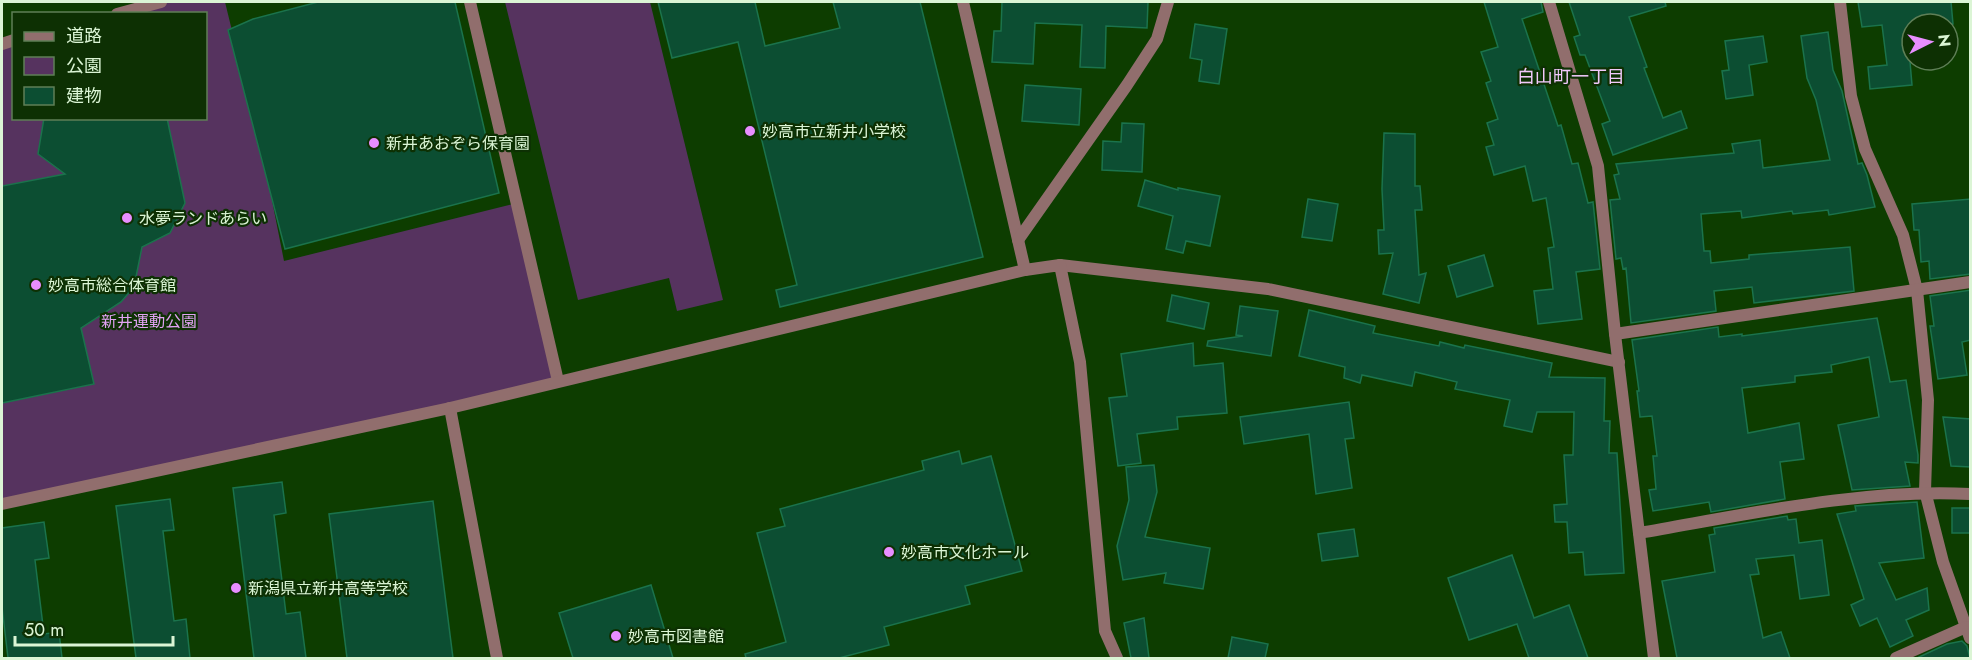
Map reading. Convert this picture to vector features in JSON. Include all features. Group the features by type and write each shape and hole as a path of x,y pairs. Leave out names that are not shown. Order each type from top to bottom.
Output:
{"street":[{"path":"124,12 160,2"},
{"path":"470,2 558,381"},
{"path":"963,2 1025,270"},
{"path":"1018,240 1157,39 1168,2"},
{"path":"1549,2 1598,166 1615,334 1654,658"},
{"path":"1840,2 1851,96 1865,149 1903,235 1917,290 1928,400 1925,491 1943,562 1968,632 1896,658"},
{"path":"2,504 450,408 1025,270 1060,265 1268,289 1619,362"},
{"path":"1060,265 1080,362 1105,631 1117,658"},
{"path":"1615,334 1971,282"},
{"path":"450,408 496,658"},
{"path":"1639,533 1749,514 1925,491 1971,494"}],"green space":[{"name":"新井運動公園","path":"170,2 225,2 266,170 284,261 517,203 558,381 2,504 2,44 12,41 12,120 207,120 207,12 127,12"},
{"path":"505,2 650,2 723,300 677,311 669,278 578,300"}],"building":[{"name":"新井あおぞら保育園","path":"318,2 455,2 499,193 285,249 228,30 253,19"},
{"path":"658,2 755,2 765,46 840,28 833,2 920,2 983,257 780,307 776,290 797,285 738,42 672,58"},
{"path":"1002,2 1148,2 1147,28 1106,26 1105,68 1080,67 1082,25 1035,23 1033,64 992,62 994,31 1001,31"},
{"path":"1484,2 1541,2 1543,12 1522,19 1558,126 1561,125 1572,164 1578,163 1588,203 1593,202 1600,269 1576,272 1582,319 1538,324 1534,291 1553,289 1548,248 1554,247 1546,198 1533,201 1525,166 1494,175 1486,147 1494,145 1487,123 1498,119 1486,83 1491,81 1481,52 1498,47"},
{"path":"1569,2 1665,2 1666,6 1629,17 1647,67 1644,68 1663,118 1681,111 1687,128 1613,155 1602,124 1610,121 1585,55 1580,55 1574,37 1580,35"},
{"path":"1858,2 1951,2 1952,12 1900,12 1900,72 1911,72 1912,85 1870,89 1868,67 1887,65 1882,25 1862,27"},
{"path":"1195,24 1227,29 1219,84 1199,81 1202,60 1190,58"},
{"path":"1828,32 1833,70 1842,91 1858,164 1862,163 1867,175 1875,207 1829,215 1828,210 1793,214 1792,211 1742,218 1741,211 1701,214 1704,251 1710,251 1711,263 1749,259 1749,255 1850,247 1854,291 1754,303 1752,287 1714,291 1716,311 1631,323 1626,268 1623,269 1621,258 1616,259 1610,200 1620,199 1614,175 1619,174 1616,164 1734,153 1732,144 1760,140 1763,168 1830,160 1816,100 1807,78 1801,36"},
{"path":"1763,36 1767,62 1749,65 1753,95 1726,99 1722,71 1729,70 1725,41"},
{"path":"1025,85 1081,89 1079,125 1022,121"},
{"path":"44,120 167,120 185,203 170,233 142,247 134,287 121,302 81,328 94,384 2,403 2,186 65,174 38,154"},
{"path":"1122,123 1144,124 1142,172 1102,170 1103,141 1121,142"},
{"path":"1384,133 1415,134 1415,186 1420,186 1422,210 1415,210 1419,275 1426,273 1419,303 1383,294 1393,253 1379,254 1378,230 1384,230 1382,189"},
{"path":"1145,180 1178,190 1178,188 1220,196 1210,246 1186,241 1183,253 1166,249 1173,216 1138,206"},
{"path":"1308,199 1338,204 1332,241 1302,237"},
{"path":"1971,199 1971,274 1930,279 1929,261 1921,262 1919,230 1914,230 1912,204"},
{"path":"1484,255 1493,286 1457,297 1448,266"},
{"path":"1971,290 1971,340 1962,342 1967,375 1938,379 1930,326 1934,326 1930,296"},
{"path":"1172,295 1209,303 1204,329 1167,321"},
{"path":"1240,306 1278,311 1271,356 1207,346 1208,341 1243,336 1236,335"},
{"path":"1309,310 1375,326 1373,333 1439,346 1440,342 1464,348 1465,345 1552,363 1549,377 1605,378 1604,421 1610,421 1609,453 1617,453 1624,573 1585,575 1583,552 1569,553 1567,522 1555,522 1554,505 1567,504 1564,455 1573,455 1574,412 1537,412 1532,432 1504,426 1510,400 1455,389 1457,382 1415,372 1412,386 1362,375 1360,383 1344,378 1345,367 1299,356"},
{"path":"1877,318 1890,382 1906,380 1918,455 1918,463 1905,462 1910,486 1852,490 1838,425 1879,417 1869,357 1831,365 1832,372 1795,376 1795,382 1742,388 1748,433 1799,423 1804,459 1780,462 1785,499 1711,512 1709,502 1653,511 1649,490 1656,489 1653,456 1657,456 1652,416 1640,417 1632,340 1718,327 1719,337 1742,334 1742,336"},
{"path":"1193,343 1194,366 1223,363 1227,413 1177,417 1178,429 1137,434 1141,463 1118,466 1109,398 1127,396 1121,354"},
{"path":"1349,402 1354,438 1345,439 1352,488 1316,494 1309,434 1244,444 1240,417"},
{"path":"1943,417 1971,419 1971,467 1951,466"},
{"name":"妙高市文化ホール","path":"959,451 962,464 991,456 1022,571 965,586 970,604 884,627 889,645 839,658 746,658 745,654 786,642 757,533 785,526 780,509 924,470 922,461"},
{"path":"1154,465 1157,492 1145,537 1210,548 1203,589 1164,583 1166,573 1123,580 1117,546 1129,500 1126,467"},
{"path":"282,482 286,513 274,515 286,614 300,612 306,658 254,658 233,488"},
{"path":"170,499 174,530 163,531 174,621 186,619 190,658 136,658 116,506"},
{"path":"433,501 453,658 347,658 329,514"},
{"path":"1917,502 1924,558 1879,563 1896,600 1927,588 1929,610 1906,620 1913,636 1890,647 1877,618 1860,626 1851,605 1864,599 1837,514 1856,511 1855,506"},
{"path":"1952,508 1971,508 1971,533 1952,533"},
{"path":"1787,516 1788,520 1796,519 1799,543 1822,540 1829,595 1800,599 1794,555 1756,559 1759,574 1750,575 1763,638 1781,632 1790,658 1677,658 1662,581 1715,572 1709,535 1715,534 1714,528"},
{"path":"44,522 49,558 35,560 44,634 59,632 62,658 8,658 2,607 2,528"},
{"path":"1354,529 1358,556 1322,561 1318,534"},
{"path":"1512,555 1534,618 1569,605 1588,658 1529,658 1517,624 1469,640 1448,578"},
{"name":"妙高市図書館","path":"651,585 673,658 573,658 559,613"},
{"path":"1144,618 1149,658 1131,658 1124,623"},
{"path":"1232,637 1268,644 1265,658 1228,658"},
{"path":"1962,641 1967,646 1970,658 1917,658 1947,644"}],"place":[{"name":"妙高市立新井小学校","path":"750,131"},
{"name":"新井あおぞら保育園","path":"374,143"},
{"name":"水夢ランドあらい","path":"127,218"},
{"name":"妙高市総合体育館","path":"36,285"},
{"name":"妙高市文化ホール","path":"889,552"},
{"name":"新潟県立新井高等学校","path":"236,588"},
{"name":"妙高市図書館","path":"616,636"}],"district":[{"name":"白山町一丁目","path":"1571,77"}]}
